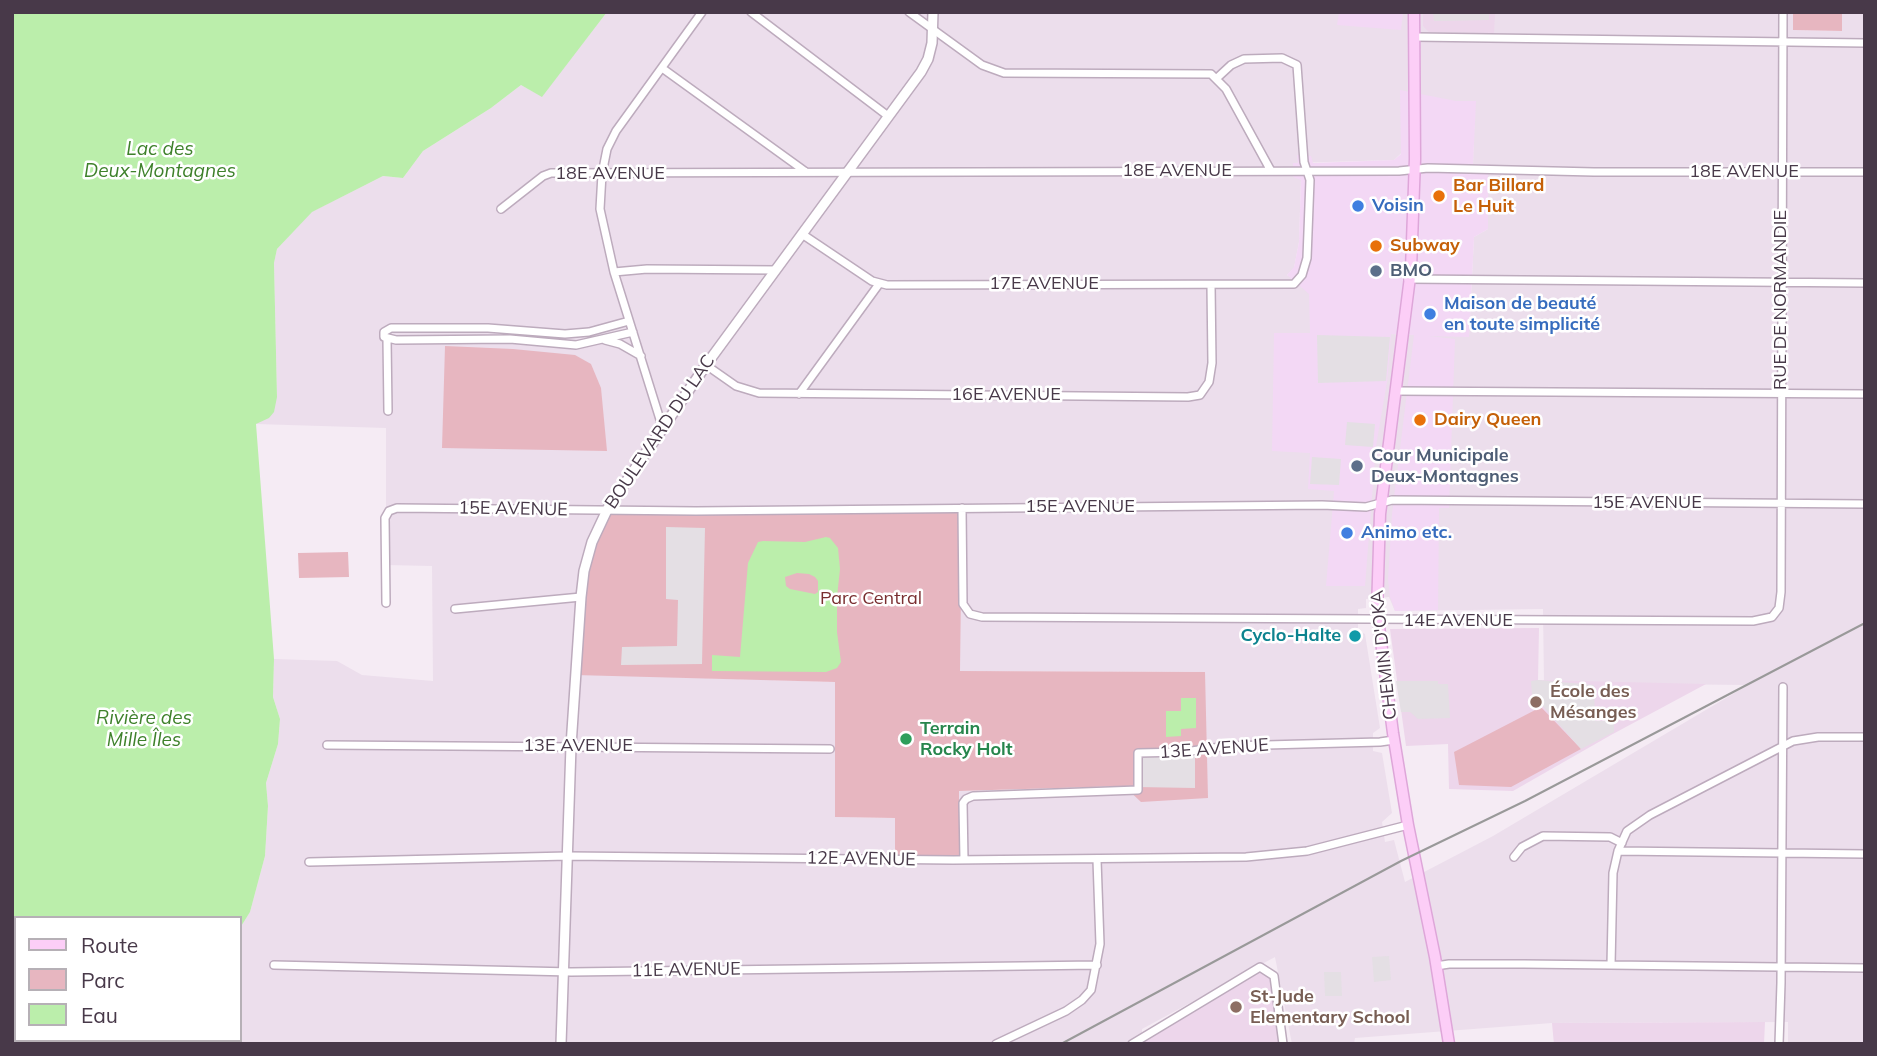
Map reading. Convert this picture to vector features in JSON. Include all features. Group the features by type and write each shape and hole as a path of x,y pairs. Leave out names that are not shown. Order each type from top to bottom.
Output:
{"main road":[{"name":"CHEMIN D'OKA","path":"1413,12 1414,170 1411,269 1381,503 1376,570 1378,620 1394,740 1449,1044"}],"street":[{"path":"663,429 614,272 600,209 602,174 607,149 616,131 702,12"},
{"path":"751,12 888,116"},
{"path":"909,12 982,65 1004,73 1211,74 1226,89 1271,171"},
{"name":"BOULEVARD DU LAC","path":"561,1044 571,746 581,597 584,571 592,542 607,510 706,365 928,59 933,43 933,12"},
{"name":"RUE DE NORMANDIE","path":"1780,504 1783,12"},
{"path":"1415,37 1865,43"},
{"path":"1217,78 1231,65 1244,59 1282,58 1297,65 1304,162 1307,170"},
{"path":"662,68 807,174"},
{"name":"18E AVENUE","path":"501,209 543,176 551,173 1307,170 1865,172"},
{"name":"17E AVENUE","path":"879,284 1287,286 1299,281 1307,258 1310,180 1307,170"},
{"path":"799,394 879,284 802,234"},
{"path":"614,272 648,269 775,270"},
{"path":"1408,279 1865,283"},
{"name":"16E AVENUE","path":"706,365 736,386 759,393 1188,397 1200,395 1209,382 1212,363 1211,285"},
{"path":"388,411 387,339 384,332 391,328 488,328 565,334 589,332 629,321"},
{"path":"387,339 510,339 576,345 633,332"},
{"path":"604,340 620,344 641,356"},
{"path":"1396,391 1865,394"},
{"name":"15E AVENUE","path":"386,603 385,518 389,511 397,508 607,510 1308,505 1366,507 1392,500 1865,504"},
{"name":"14E AVENUE","path":"962,508 963,601 966,611 976,616 1753,621 1768,619 1777,611 1781,600 1780,504"},
{"path":"455,609 581,597"},
{"path":"1779,1044 1783,687"},
{"path":"1611,965 1613,873 1618,851 1627,831 1650,815 1799,739 1865,737"},
{"name":"13E AVENUE","path":"964,860 963,803 973,796 1138,790 1138,753 1184,752 1228,746 1394,740"},
{"name":"13E AVENUE","path":"327,745 830,749"},
{"name":"12E AVENUE","path":"309,862 568,856 964,860 1246,857 1307,851 1408,825"},
{"path":"1514,858 1522,847 1543,836 1610,837 1617,838 1622,843"},
{"path":"1618,851 1865,854"},
{"path":"996,1044 1066,1011 1091,990 1100,944 1097,860"},
{"name":"11E AVENUE","path":"274,965 565,972 1097,965"},
{"path":"1436,966 1865,968"},
{"path":"1132,1044 1260,967 1274,976 1283,1044"}],"shaded area":[{"path":"607,12 1793,12 1793,30 1841,31 1842,12 1865,12 1865,1044 1788,1044 1788,1022 1552,1023 1355,1038 1354,1044 1292,1044 1275,957 1142,1029 1142,1044 151,1044 242,1042 242,925 250,912 265,856 268,806 266,783 278,744 280,719 273,697 274,659 337,661 362,675 433,681 432,566 386,565 386,428 256,424 277,397 274,263 277,249 311,212 383,176 403,178 423,151 491,108 521,85 542,96","holes":["1456,101 1475,101 1473,164 1488,165 1488,229 1474,237 1469,336 1389,334 1287,275 1294,268 1299,242 1301,180 1293,163 1394,160","1389,597 1395,611 1543,609 1544,683 1748,685 1493,836 1405,882 1394,840 1385,842 1382,822 1392,813 1382,753 1373,751 1373,733 1380,728 1365,634 1358,630 1358,609 1366,608 1366,599","1205,672 1124,786 958,791 895,854 895,818 835,817 835,682 575,674"]},
{"path":"1339,12 1403,12 1401,30 1337,25"},
{"path":"1423,12 1495,12 1494,33 1429,32 1423,26"},
{"path":"1433,12 1489,12 1489,20 1434,21"},
{"path":"1400,90 1456,101 1476,101 1473,164 1488,164 1488,229 1474,237 1469,337 1428,336 1455,339 1449,508 1439,508 1438,610 1395,611 1388,579 1392,514 1414,335 1391,334 1387,382 1376,446 1365,586 1326,586 1334,491 1308,489 1310,453 1272,451 1274,333 1310,333 1309,294 1287,275 1294,267 1299,242 1301,180 1293,177 1293,163 1298,163 1297,155 1311,156 1313,163 1394,160 1401,154"},
{"path":"1317,335 1390,337 1386,381 1318,383"},
{"path":"1347,422 1375,424 1373,447 1345,445"},
{"path":"1312,457 1341,459 1339,485 1310,484"},
{"path":"666,527 705,528 702,664 621,665 622,647 677,646 678,600 666,599"},
{"name":"École des Mésanges","path":"1539,628 1538,680 1706,684 1513,791 1449,789 1448,744 1406,746 1390,629"},
{"path":"1396,681 1438,681 1438,684 1448,684 1450,718 1418,719 1410,712 1401,712"},
{"path":"1531,681 1594,685 1595,721 1614,721 1614,732 1581,749 1532,694"},
{"path":"1195,749 1195,788 1137,787 1136,750"},
{"path":"1389,956 1391,980 1374,982 1372,957"},
{"name":"St-Jude Elementary School","path":"1260,967 1274,976 1283,1044 1142,1044 1142,1037"},
{"path":"1324,972 1341,972 1342,996 1325,996"},
{"path":"1765,1022 1764,1044 1554,1044 1552,1023"}],"green space":[{"path":"1793,12 1842,12 1842,31 1793,30"},
{"path":"445,346 575,355 591,364 601,388 607,451 442,448"},
{"name":"Parc Central","path":"962,508 960,671 1205,672 1208,798 1141,802 1124,786 959,791 959,855 895,855 895,818 835,817 835,682 575,675 584,571 603,511"},
{"path":"348,552 349,577 299,578 298,553"},
{"path":"1541,707 1581,749 1511,787 1459,785 1454,752"}],"water":[{"name":"Lac des Deux-Montagnes","path":"12,12 607,12 542,97 521,85 491,108 423,151 403,178 383,176 312,212 277,249 274,263 277,397 274,412 269,418 256,424 274,659 273,697 280,719 278,744 266,783 268,806 265,856 250,912 242,925 242,916 14,916 14,1042 152,1042 12,1044"},
{"path":"826,537 838,548 840,569 837,632 841,662 837,668 826,672 712,671 712,655 740,657 748,563 758,542 805,542","holes":["797,573 809,574 818,581 818,592 815,594 786,586 785,577"]},
{"path":"1181,698 1196,698 1196,728 1181,729 1181,736 1166,737 1166,711 1181,711"}],"tram line":[{"path":"1061,1044 1401,861 1525,801 1865,623"}],"place":[{"name":"Bar Billard Le Huit","path":"1439,196"},
{"name":"Voisin","path":"1358,206"},
{"name":"Subway","path":"1376,246"},
{"name":"BMO","path":"1376,271"},
{"name":"Maison de beauté en toute simplicité","path":"1430,314"},
{"name":"Dairy Queen","path":"1420,420"},
{"name":"Cour Municipale Deux-Montagnes","path":"1357,466"},
{"name":"Animo etc.","path":"1347,533"},
{"name":"Cyclo-Halte","path":"1355,636"},
{"name":"École des Mésanges","path":"1536,702"},
{"name":"Terrain Rocky Holt","path":"906,739"},
{"name":"St-Jude Elementary School","path":"1236,1007"}],"water label":[{"name":"Rivière des Mille Îles","path":"144,729"}]}
